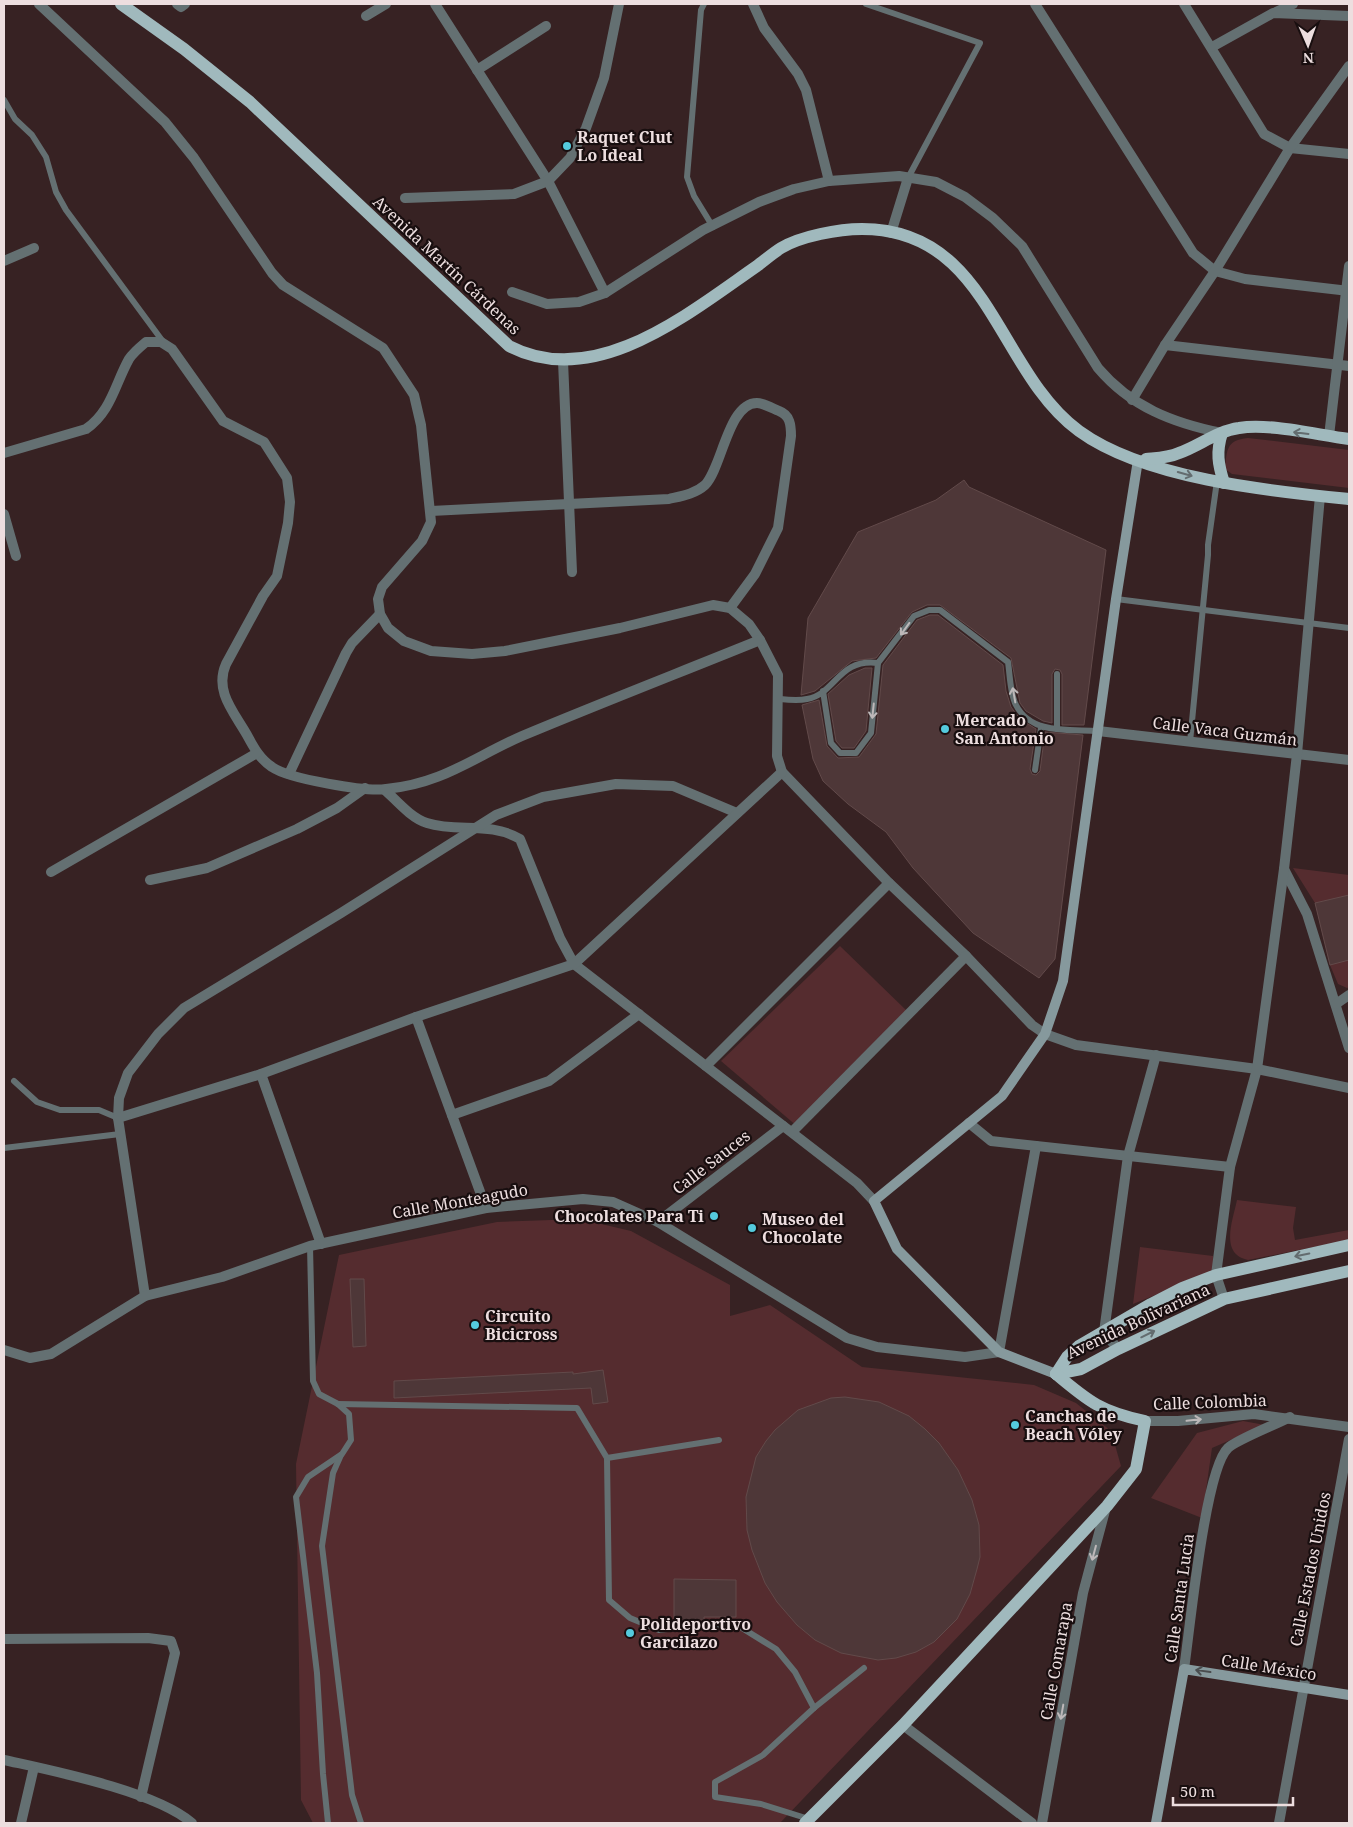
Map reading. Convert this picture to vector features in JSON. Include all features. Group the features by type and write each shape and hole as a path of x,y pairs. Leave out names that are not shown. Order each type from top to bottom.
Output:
{"main road":[{"name":"Avenida Martín Cárdenas","path":"121,4 184,49 250,102 509,346 526,355 563,360 594,356 636,344 669,326 782,247 813,236 862,229 891,233 917,239 939,252 963,273 989,308 1033,381 1052,407 1079,431 1104,446 1138,460 1220,482 1349,499"},
{"name":"Avenida Martín Cárdenas","path":"1138,460 1167,458 1222,433 1238,428 1258,427 1349,439"},
{"path":"1220,482 1217,450 1222,433"},
{"name":"Avenida Bolivariana","path":"1056,1374 1067,1357 1079,1346 1166,1296 1216,1275 1349,1245"},
{"name":"Avenida Bolivariana","path":"1056,1374 1081,1369 1118,1349 1224,1299 1349,1271"},
{"name":"Calle Colombia","path":"1056,1374 1088,1401 1115,1415 1145,1421"},
{"path":"810,1822 903,1725 1106,1506 1136,1469 1145,1421"}],"street":[{"path":"39,4 166,122 194,158 272,273 283,285 383,348 414,395 419,414 431,522 422,541 382,588 378,599 380,614 388,628 404,641 431,651 472,654 514,649 620,628 713,605 730,608 749,624 760,640 778,676 780,699 778,756 782,772 889,883 966,956 1032,1025 1045,1034 1076,1045 1257,1069 1349,1088"},
{"path":"177,4 180,7 186,4"},
{"path":"366,16 386,4"},
{"path":"435,4 548,181 605,294"},
{"path":"405,198 514,194 548,181 570,158 586,128 604,78 620,4"},
{"path":"753,4 764,28 798,74 806,90 829,181"},
{"path":"1035,4 1193,253 1215,271 1245,279 1348,291"},
{"path":"1184,4 1264,134 1290,148 1349,154"},
{"path":"1212,47 1273,13 1294,4"},
{"path":"1273,13 1349,16"},
{"path":"477,70 546,26"},
{"path":"1132,400 1165,345 1215,271 1290,148 1349,66"},
{"name":"Avenida Martín Cárdenas","path":"512,292 547,304 578,302 605,294 703,230 713,227 759,202 794,189 829,181 899,176 936,182 965,197 1000,225 1022,246 1098,368 1112,385 1132,400 1157,414 1188,426 1222,433"},
{"path":"891,233 908,178"},
{"path":"4,261 34,248"},
{"path":"1329,436 1348,291 1349,266"},
{"path":"4,453 86,429 94,424 106,409 130,358 146,342 164,344 172,348 223,421 264,442 287,478 290,502 288,523 277,576 263,596 221,675 222,689 257,753 274,768 289,774 385,790 422,783 453,772 515,739 760,640"},
{"path":"1165,345 1349,366"},
{"path":"563,360 572,572"},
{"path":"431,511 669,499 695,492 706,483 737,415 746,406 758,403 784,413 790,422 791,436 778,528 755,574 730,608"},
{"path":"874,1201 1002,1096 1045,1034 1063,981 1116,599 1138,460"},
{"path":"1224,1299 1216,1275 1230,1167 1257,1069 1284,869 1310,624 1320,496"},
{"path":"4,514 16,556"},
{"path":"289,774 346,653 352,643 380,614"},
{"name":"Calle Vaca Guzmán","path":"1098,731 1349,760"},
{"path":"51,872 257,753"},
{"path":"118,1118 260,1074 416,1017 574,964 782,772"},
{"path":"144,1296 120,1134 118,1118 119,1098 128,1072 158,1034 184,1008 342,913 496,815 544,797 616,784 673,786 737,813"},
{"path":"150,880 207,868 297,829 336,808 365,788"},
{"path":"385,790 416,818 428,824 497,829 520,839 560,938 574,964 857,1183 874,1201 897,1249 999,1352"},
{"path":"1284,869 1307,914 1349,1048"},
{"path":"706,1066 889,883"},
{"path":"792,1132 966,956"},
{"path":"1336,1004 1349,995"},
{"path":"452,1115 549,1081 639,1014"},
{"path":"416,1017 486,1208"},
{"path":"1118,1349 1104,1332 1128,1156 1156,1055"},
{"path":"260,1074 321,1244"},
{"path":"969,1123 991,1140 1230,1167"},
{"name":"Calle Sauces","path":"658,1222 783,1126"},
{"path":"999,1352 1036,1146"},
{"name":"Calle Monteagudo","path":"4,1350 30,1358 51,1354 144,1296 222,1277 310,1246 486,1208 583,1199 613,1202 658,1222 847,1338 877,1347 965,1356 999,1352"},
{"name":"Calle Colombia","path":"999,1352 1056,1374"},
{"name":"Calle Colombia","path":"1145,1421 1178,1421 1254,1414 1290,1417 1349,1426"},
{"name":"Calle Santa Lucia","path":"1156,1823 1184,1669 1209,1495 1218,1462 1228,1447 1290,1417"},
{"name":"Calle Estados Unidos","path":"1279,1823 1349,1439"},
{"name":"Calle Comarapa","path":"1042,1823 1083,1593 1106,1506"},
{"path":"4,1639 148,1638 171,1641 175,1653 141,1797"},
{"name":"Calle México","path":"1184,1669 1303,1686 1349,1695"},
{"path":"903,1725 1032,1823"},
{"path":"4,1760 157,1802 192,1823"},
{"path":"21,1823 34,1767"}],"lane":[{"path":"704,4 701,10 687,177 694,196 713,227"},
{"path":"866,4 980,43 908,178"},
{"path":"4,100 15,119 32,135 46,157 56,192 66,210 164,344"},
{"path":"1190,742 1208,545 1220,482"},
{"path":"1116,599 1349,628"},
{"path":"823,691 831,743 840,753 856,753 871,733 878,663 914,616 929,610 940,610 1008,662 1016,705 1041,728 1098,731"},
{"path":"780,699 809,699 823,691 841,673 864,661 878,663"},
{"path":"1057,674 1057,729"},
{"path":"1035,770 1041,728"},
{"path":"14,1081 37,1102 60,1110 99,1110 118,1118"},
{"path":"4,1148 120,1134"},
{"path":"310,1246 313,1381 319,1394 338,1404 349,1414 351,1427 351,1440 333,1472 322,1546 352,1795 361,1823"},
{"path":"338,1404 577,1408 607,1458 609,1600 630,1618 659,1630 702,1625 737,1625 776,1648 795,1672 814,1708"},
{"path":"607,1458 719,1440"},
{"path":"328,1823 322,1774 317,1672 296,1497 308,1476 342,1454"},
{"path":"810,1822 761,1804 716,1797 715,1782 762,1755 814,1708 864,1668"}],"shaded area":[{"path":"1248,438 1349,450 1349,488 1232,474 1225,469 1227,451 1235,441"},
{"path":"1293,868 1349,875 1349,987 1347,988 1338,984 1330,965 1315,903"},
{"path":"840,946 908,1012 798,1127 721,1061"},
{"path":"1237,1200 1296,1207 1293,1228 1295,1240 1349,1230 1349,1240 1248,1260 1239,1257 1233,1251 1230,1235"},
{"name":"Polideportivo Garcilazo","path":"580,1219 631,1231 730,1285 730,1316 770,1305 862,1367 1034,1385 1076,1403 1111,1431 1121,1466 780,1823 313,1823 301,1800 296,1464 339,1255 497,1222"},
{"path":"1140,1247 1213,1256 1213,1272 1133,1304"},
{"path":"1243,1421 1265,1425 1212,1448 1202,1518 1151,1498 1197,1433"}],"building":[{"path":"964,480 969,487 1106,550 1084,725 1062,725 1062,674 1060,670 1055,669 1052,674 1052,723 1043,721 1026,711 1020,703 1011,658 940,605 927,605 912,612 876,658 852,661 815,691 801,695 808,618 858,532 936,500"},
{"path":"930,615 938,615 1003,665 1006,691 1011,707 1020,719 1036,729 1030,769 1032,774 1036,775 1040,771 1045,732 1083,735 1055,959 1039,978 973,933 913,868 886,832 848,804 823,781 813,759 802,705 819,700 827,746 838,758 859,757 876,734 883,665 917,620"},
{"path":"865,668 872,668 866,731 854,748 842,748 836,741 828,694 849,675"},
{"path":"1349,895 1349,960 1330,965 1315,903"},
{"path":"350,1279 364,1279 366,1346 353,1347"},
{"path":"603,1370 608,1402 593,1404 591,1388 394,1398 394,1381 573,1372 573,1374"},
{"path":"845,1397 879,1402 909,1416 925,1429 939,1443 958,1470 972,1500 979,1525 980,1557 970,1594 957,1619 934,1642 916,1652 896,1658 878,1660 841,1653 815,1640 797,1625 777,1602 765,1583 752,1550 747,1530 746,1497 756,1457 766,1441 775,1430 798,1410 831,1398"},
{"path":"674,1579 736,1580 736,1617 704,1617 704,1620 674,1623"}],"place":[{"name":"Raquet Clut Lo Ideal","path":"567,146"},
{"name":"Mercado San Antonio","path":"945,729"},
{"name":"Chocolates Para Ti","path":"714,1216"},
{"name":"Museo del Chocolate","path":"752,1228"},
{"name":"Circuito Bicicross","path":"475,1325"},
{"name":"Canchas de Beach Vóley","path":"1015,1425"},
{"name":"Polideportivo Garcilazo","path":"630,1633"}]}
